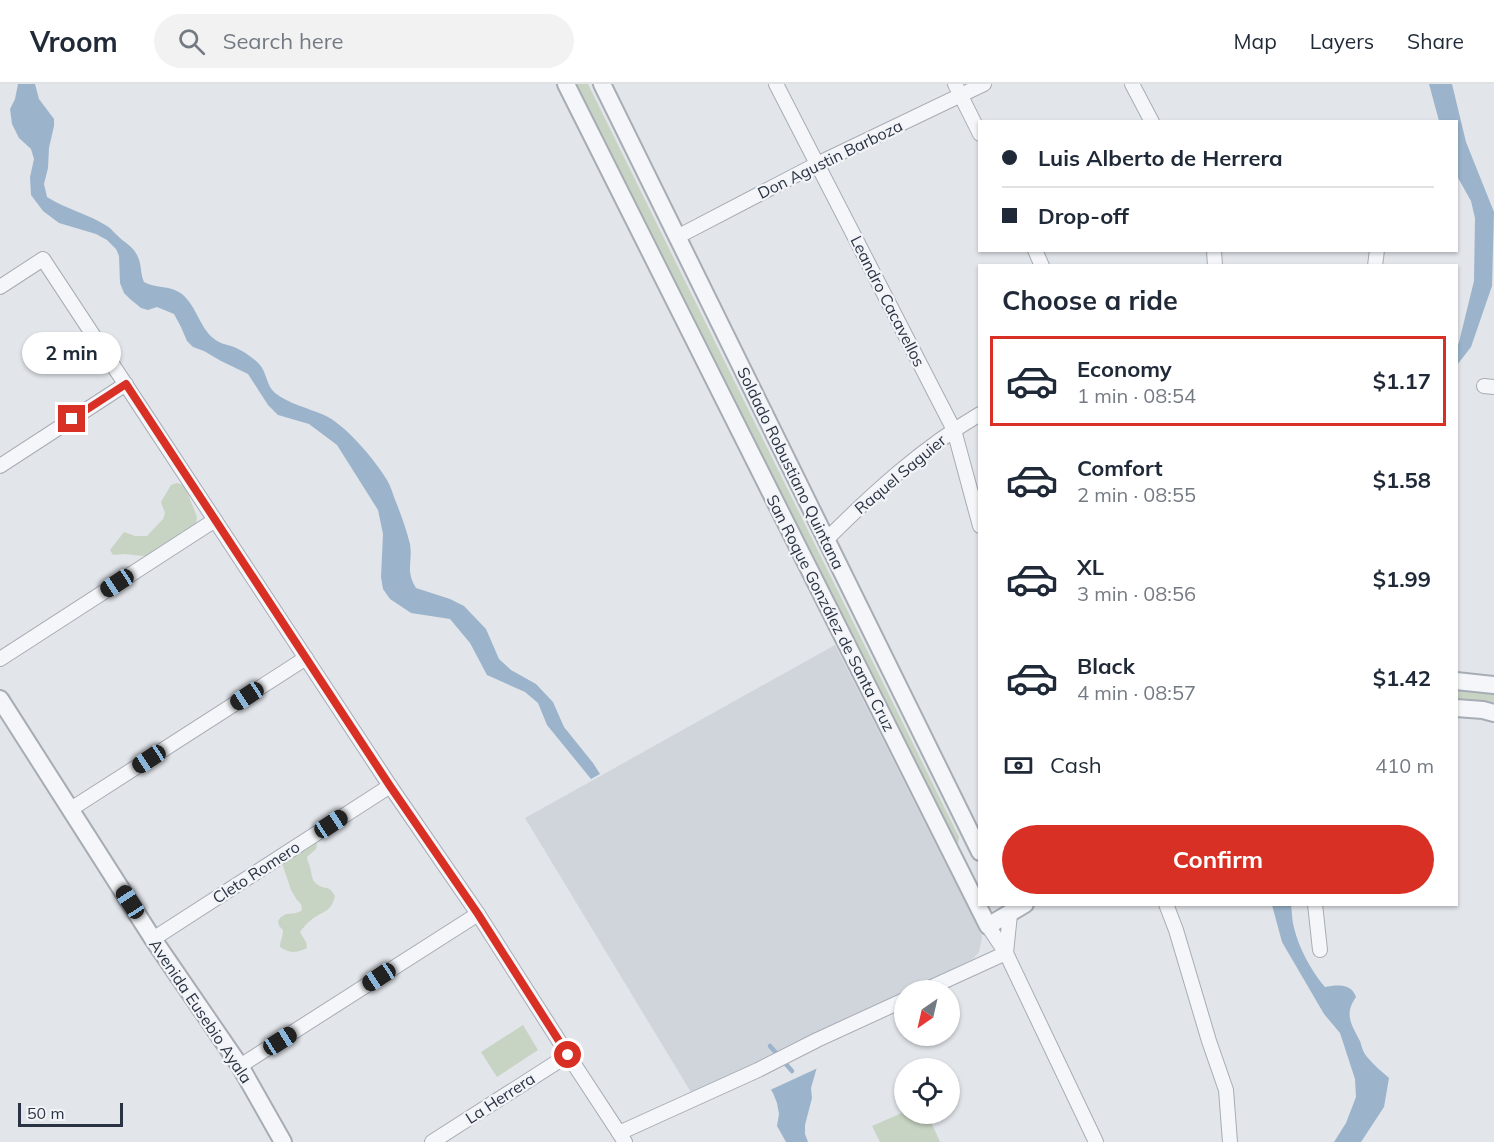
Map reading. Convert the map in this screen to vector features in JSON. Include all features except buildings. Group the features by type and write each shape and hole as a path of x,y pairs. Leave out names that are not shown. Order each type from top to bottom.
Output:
{"street":[{"name":"San Roque González de Santa Cruz","path":"566,84 978,877"},
{"name":"Soldado Robustiano Quintana","path":"602,84 978,849"},
{"name":"Leandro Cacavellos","path":"776,84 954,430 978,519"},
{"name":"Don Agustin Barboza","path":"677,237 958,90 984,84"},
{"path":"1132,84 1151,120"},
{"path":"958,90 978,130"},
{"path":"0,287 43,259 390,786 478,914 622,1137 894,1005"},
{"path":"0,466 126,384"},
{"name":"Raquel Saguier","path":"826,540 891,479 954,430 978,415"},
{"path":"0,659 215,520"},
{"path":"71,810 306,658"},
{"path":"1458,681 1494,685"},
{"name":"Avenida Eusebio Ayala","path":"0,699 153,939 240,1066 283,1142"},
{"path":"1458,708 1494,713"},
{"name":"Cleto Romero","path":"153,939 390,786"},
{"path":"947,980 1006,952 996,912 1018,906"},
{"path":"1167,906 1226,1090 1230,1142"},
{"path":"1315,906 1320,951"},
{"name":"San Roque González de Santa Cruz","path":"996,912 1006,952 1094,1141"},
{"path":"240,1066 478,914"},
{"name":"La Herrera","path":"432,1142 568,1055"}],"shaded area":[{"path":"835,645 981,934 979,952 973,959 929,980 894,980 894,997 692,1094 525,818"}],"green space":[{"path":"570,84 588,84 959,837 958,843 953,843"},
{"path":"177,483 186,489 197,517 196,523 181,532 170,545 154,555 113,555 110,550 124,532 135,536 147,536 163,519 165,513 161,502 171,485"},
{"path":"1458,687 1494,691 1494,704 1458,700"},
{"path":"318,838 316,849 307,857 312,877 316,883 329,889 335,896 329,909 310,921 300,932 307,948 290,952 280,947 283,930 278,921 284,915 302,910 301,904 291,890 283,866 285,861"},
{"path":"523,1025 538,1050 497,1077 481,1052"},
{"path":"894,1116 894,1124 932,1124 940,1142 880,1142 872,1126"}],"water":[{"path":"18,84 35,84 39,99 54,119 44,184 47,197 109,227 135,252 140,262 144,282 173,289 182,294 213,338 252,357 260,365 275,393 292,403 324,415 341,426 359,443 382,472 391,488 410,544 410,571 416,588 464,606 486,629 499,659 511,670 536,684 553,702 564,727 600,774 591,779 547,725 538,703 525,692 487,675 470,643 450,619 411,613 390,599 383,589 381,577 383,534 378,510 337,445 309,424 278,415 268,405 248,374 193,347 187,341 174,314 157,307 148,310 141,308 130,299 124,293 120,283 119,256 107,240 96,234 59,223 43,211 31,195 30,177 34,159 31,149 19,138 12,124 10,109"},
{"path":"1429,84 1452,84 1466,142 1494,212 1492,286 1471,347 1458,364 1458,344 1474,281 1475,218 1471,201 1458,178 1458,120 1439,120"},
{"path":"1272,906 1291,906 1293,925 1302,951 1310,967 1325,987 1343,986 1354,992 1356,997 1350,1009 1352,1024 1366,1056 1389,1078 1384,1107 1361,1142 1334,1142 1346,1123 1356,1097 1355,1079 1340,1033 1324,1014 1282,942"},
{"path":"817,1067 805,1125 808,1142 786,1142 777,1126 779,1114 777,1103 764,1079"}],"pier":[{"path":"812,1053 815,1054 820,1067 768,1091 761,1080 762,1076"}],"waterway":[{"path":"770,1046 792,1071"}],"route":[{"path":"72,419 126,384 390,786 478,914 568,1055"}]}
